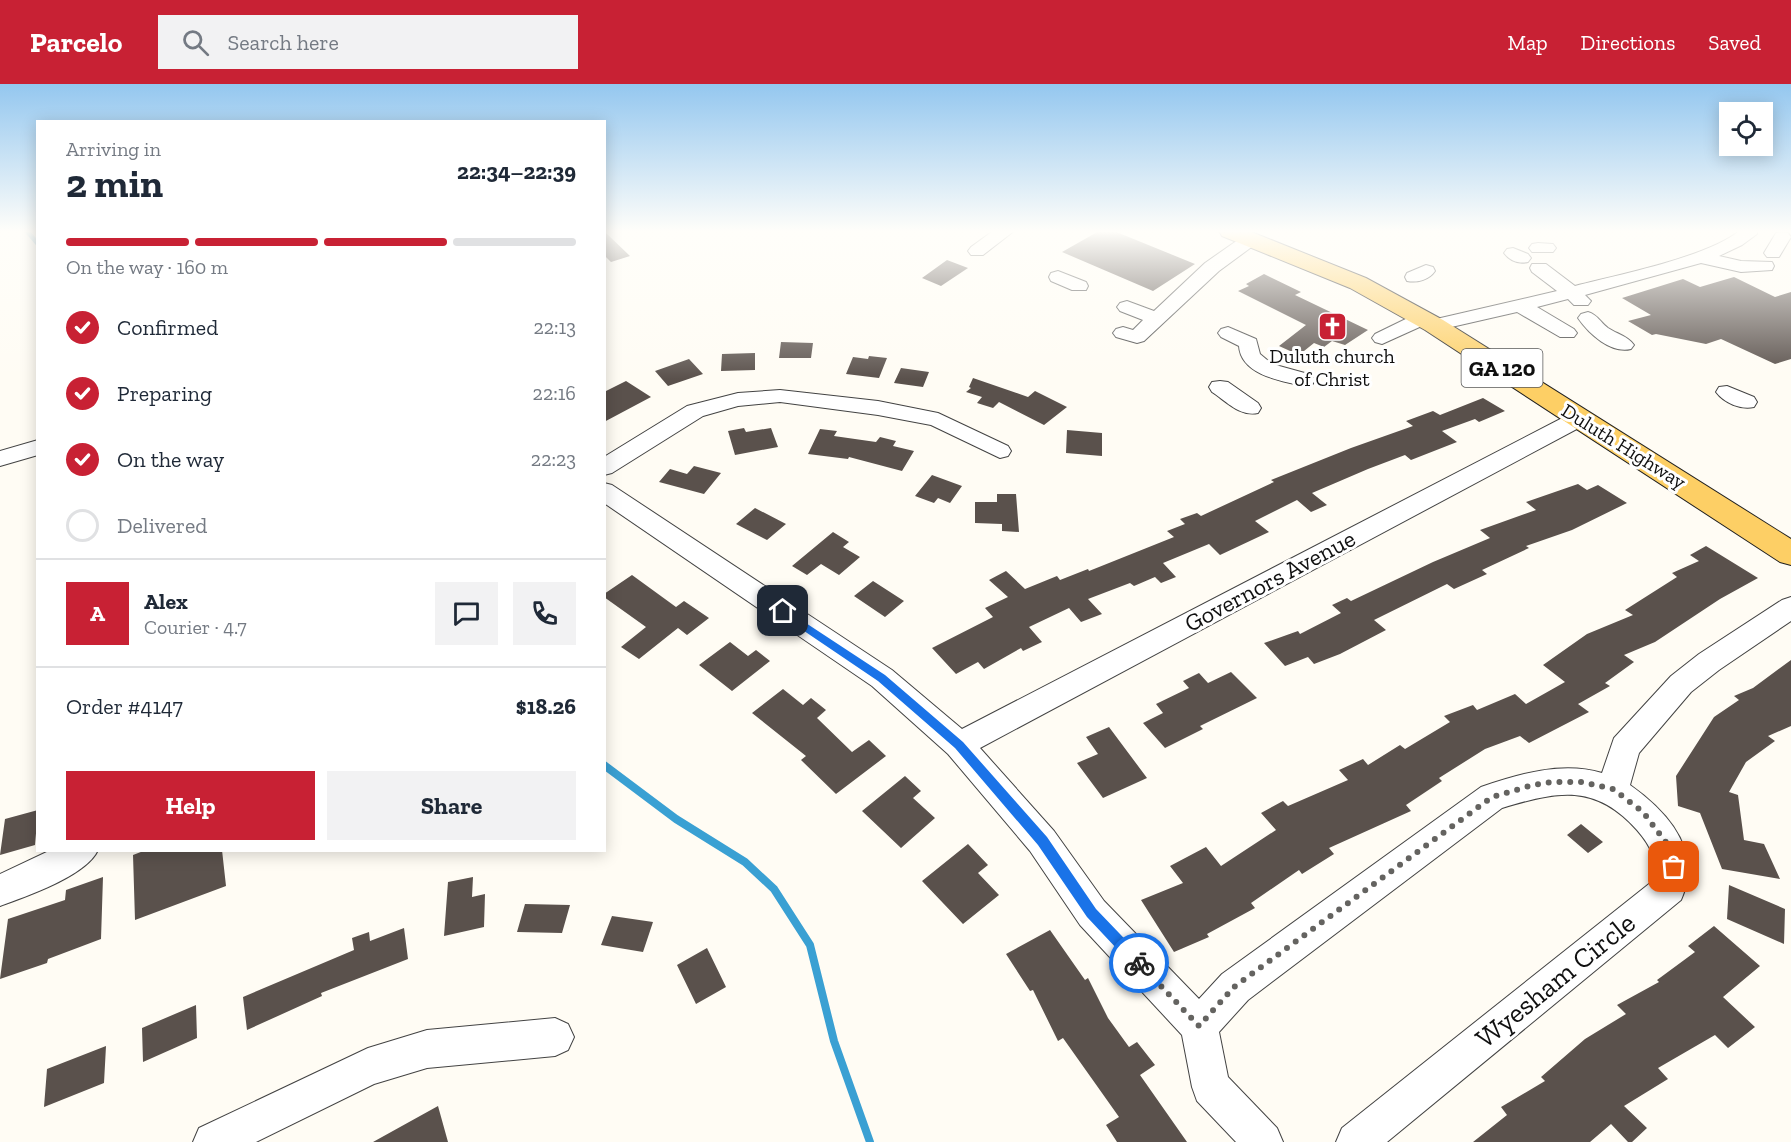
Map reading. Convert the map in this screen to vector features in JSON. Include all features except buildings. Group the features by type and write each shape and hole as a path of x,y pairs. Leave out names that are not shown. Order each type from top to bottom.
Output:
{"main road":[{"name":"Duluth Highway","path":"1352,280 1429,321 1791,554"}],"street":[{"path":"1066,280 1079,286"},
{"path":"1122,333 1137,337 1200,280"},
{"path":"1557,280 1582,306 1599,331 1624,345"},
{"path":"1382,338 1429,321 1520,305 1582,306 1644,280"},
{"path":"1520,305 1567,333"},
{"path":"1127,307 1157,319"},
{"path":"1228,333 1249,343 1250,356 1265,368 1304,380"},
{"path":"1220,387 1250,408"},
{"path":"1727,392 1746,402"},
{"path":"606,467 695,411 738,400 780,396 878,408 938,420 1000,452"},
{"name":"Governors Avenue","path":"959,745 1580,418"},
{"path":"0,459 36,448"},
{"path":"606,491 882,678 959,745 1042,841 1092,913 1199,1026 1211,1087 1263,1142"},
{"path":"1613,789 1625,747 1681,684 1709,662 1791,607"},
{"name":"Wyesham Circle","path":"1199,1026 1234,987 1492,797 1533,785 1552,782 1582,782 1613,789 1643,812 1668,845 1674,867 1669,890 1356,1142"},
{"path":"0,890 50,869 79,852"},
{"path":"213,1142 368,1067 427,1049 555,1038"}],"waterway":[{"path":"606,766 676,819 745,862 774,889 810,945 834,1041 870,1142"}],"way so far":[{"path":"1139,963 1199,1026 1234,987 1492,797 1533,785 1552,782 1582,782 1613,789 1643,812 1668,845 1674,867"}],"place":[{"name":"Duluth church of Christ","path":"1332,326"}],"route":[{"path":"783,611 882,678 959,745 1042,841 1092,913 1139,963"}]}
